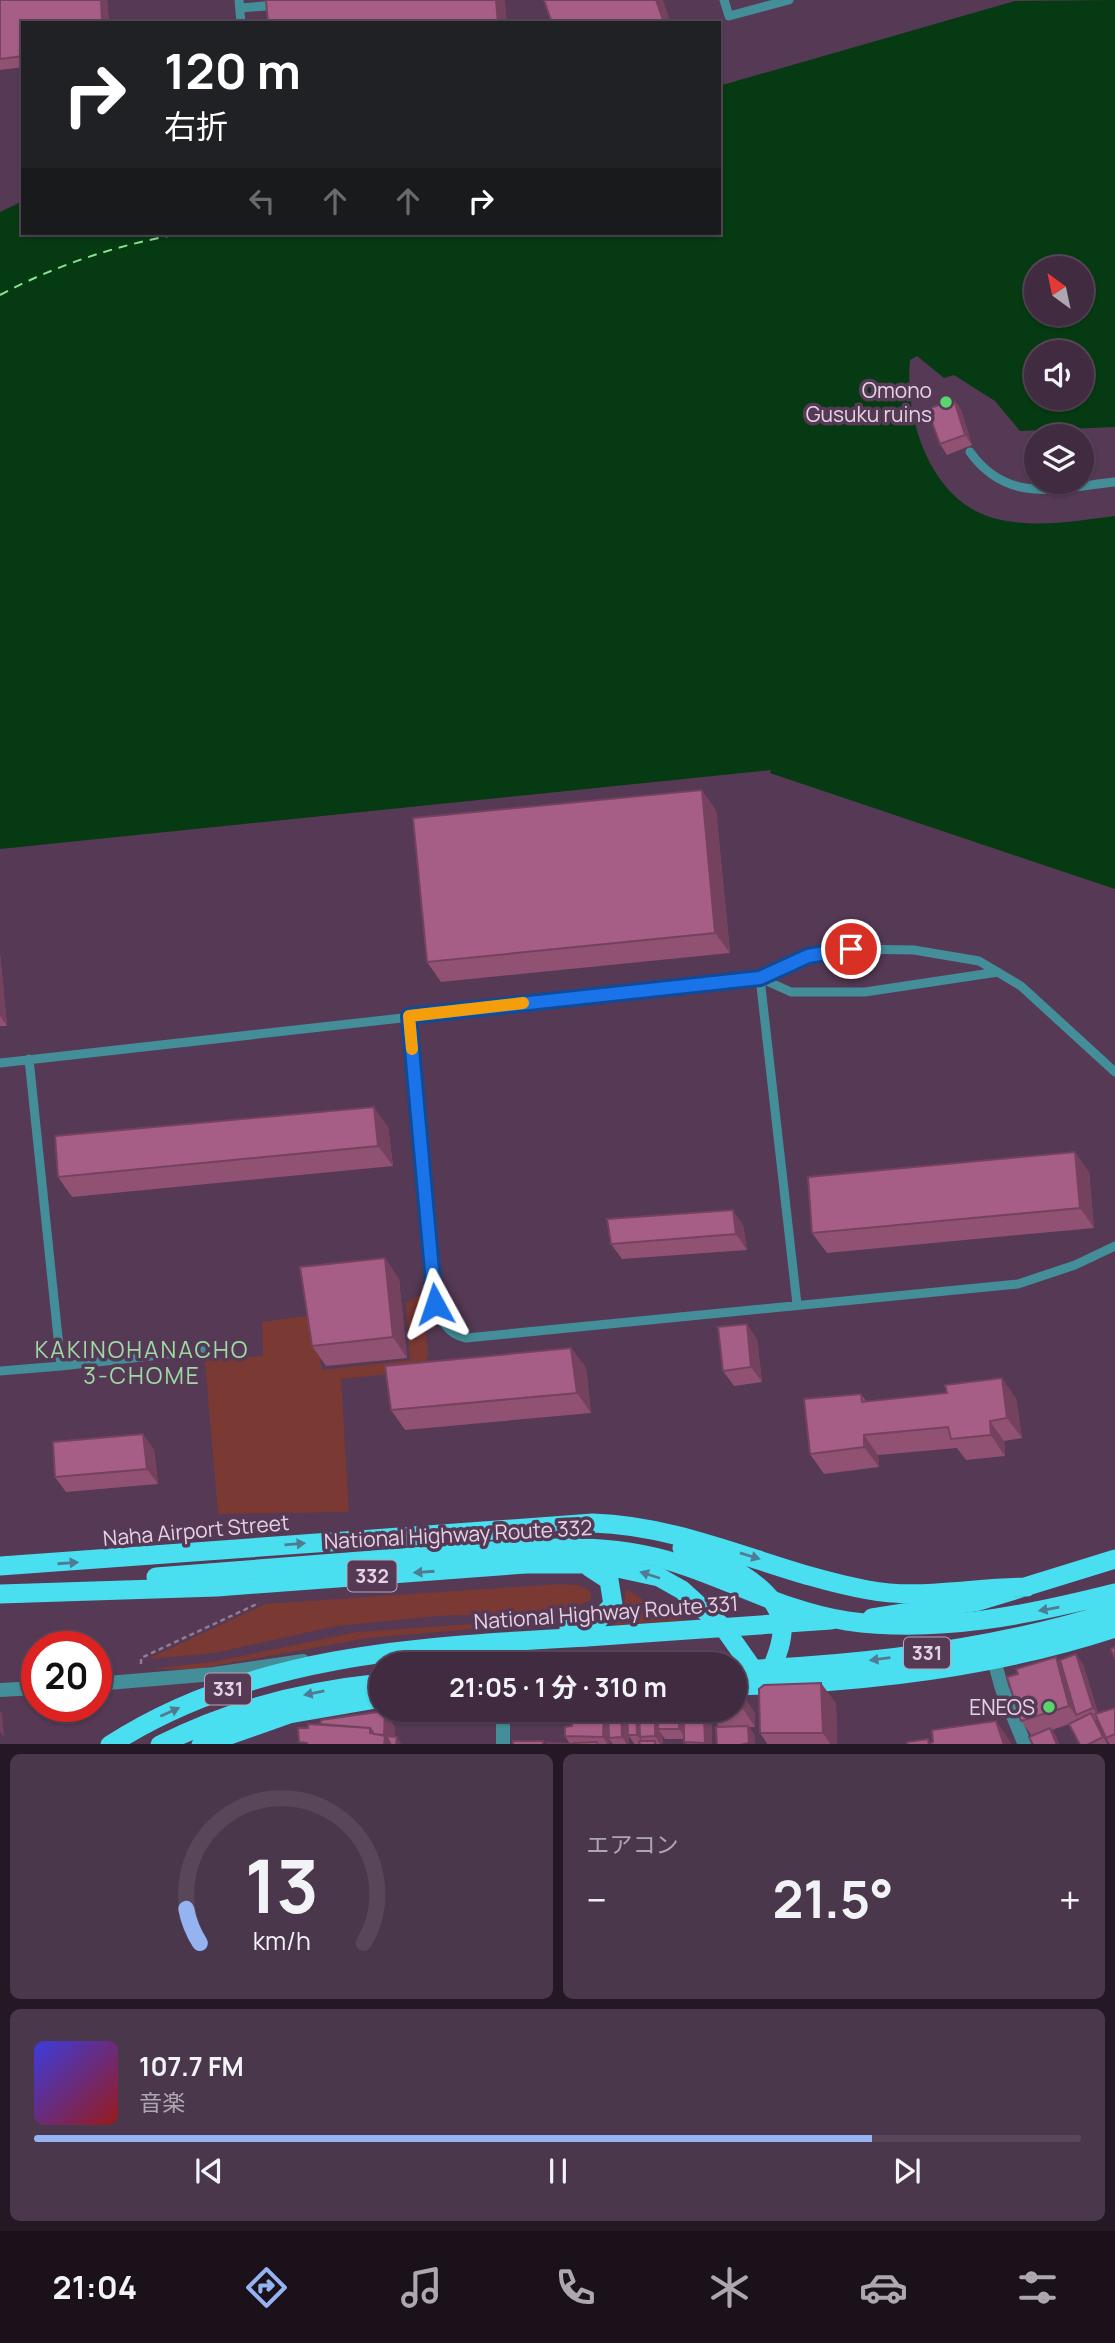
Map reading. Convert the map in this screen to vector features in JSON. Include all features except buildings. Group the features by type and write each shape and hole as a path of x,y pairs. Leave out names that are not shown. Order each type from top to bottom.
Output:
{"highway":[{"name":"Naha Airport Street","path":"0,1566 563,1524"},
{"name":"National Highway Route 332","path":"563,1524 623,1524 674,1533 839,1583 883,1593 924,1594 983,1587 1027,1587"},
{"path":"563,1524 642,1536 715,1561 749,1579 765,1593 782,1623 780,1643 766,1692"},
{"name":"National Highway Route 332","path":"0,1593 562,1547 623,1551 676,1563 791,1608 848,1621 880,1624 968,1622 1064,1606 1115,1593"},
{"name":"National Highway Route 331","path":"112,1744 154,1719 237,1685 354,1656 492,1642 889,1616 979,1601 1115,1559"},
{"name":"National Highway Route 332","path":"0,1593 217,1587 526,1564 579,1564 631,1569 659,1577 682,1590 724,1628 766,1692"},
{"path":"492,1642 591,1625 606,1615 614,1601 609,1580 599,1571 579,1564"},
{"path":"994,1660 975,1632 977,1612 1003,1594"},
{"name":"331","path":"747,1669 858,1662 943,1650 1037,1633 1115,1611"},
{"name":"331","path":"747,1688 766,1692 994,1660 1115,1628"},
{"name":"331","path":"162,1744 212,1721 258,1706 325,1690 369,1685"},
{"name":"331","path":"204,1744 289,1714 369,1701"}],"street":[{"path":"112,1683 214,1674 283,1662 354,1656"},
{"path":"994,1660 1002,1689 1025,1744"},
{"path":"0,1690 21,1689"},
{"path":"503,1722 503,1744"}],"lane":[{"path":"724,0 729,16 789,0"},
{"path":"240,4 295,3"},
{"path":"970,452 988,474 1012,487 1031,490 1115,482"},
{"path":"0,1063 760,978 808,956 851,949 914,950 979,961 1021,986 1115,1072"},
{"path":"760,978 791,992 865,992 998,972"},
{"path":"760,978 797,1304"},
{"path":"409,1016 435,1304 448,1331 455,1336 466,1338 1018,1284 1075,1265 1115,1246"},
{"path":"29,1059 61,1366"},
{"path":"0,1371 205,1350"}],"path":[{"path":"141,1665 141,1658 265,1600"}],"shaded area":[{"path":"1115,0 1115,427 1094,428 1094,424 1024,424 1024,431 1020,431 995,401 954,375 944,378 917,356 910,360 909,383 917,431 926,454 937,475 953,494 971,508 993,518 1024,523 1054,523 1115,516 1115,889 770,773 771,770 0,849 0,212 21,202 21,235 721,235 721,85 1015,1"},
{"path":"421,1294 428,1353 425,1366 418,1371 341,1379 349,1512 218,1514 205,1361 263,1356 262,1322 314,1315 322,1370 410,1360 406,1303"},
{"path":"559,1584 579,1585 590,1591 591,1600 567,1611 437,1616 336,1626 214,1653 148,1659 265,1604"},
{"path":"626,1589 664,1613 682,1615 683,1620 615,1625 624,1608"},
{"path":"604,1599 595,1613 576,1620 368,1638 197,1669 150,1669 218,1661 357,1632 578,1617 594,1611"}],"ferry route":[{"path":"0,295 90,256 175,235"}],"slow traffic":[{"path":"412,1049 409,1016 523,1003"}],"place":[{"name":"Omono Gusuku ruins","path":"946,402"},
{"name":"ENEOS","path":"1049,1707"}],"district":[{"name":"KAKINOHANACHO 3-CHOME","path":"142,1362"}],"route":[{"path":"435,1304 409,1016 760,978 808,956 851,949"}]}
